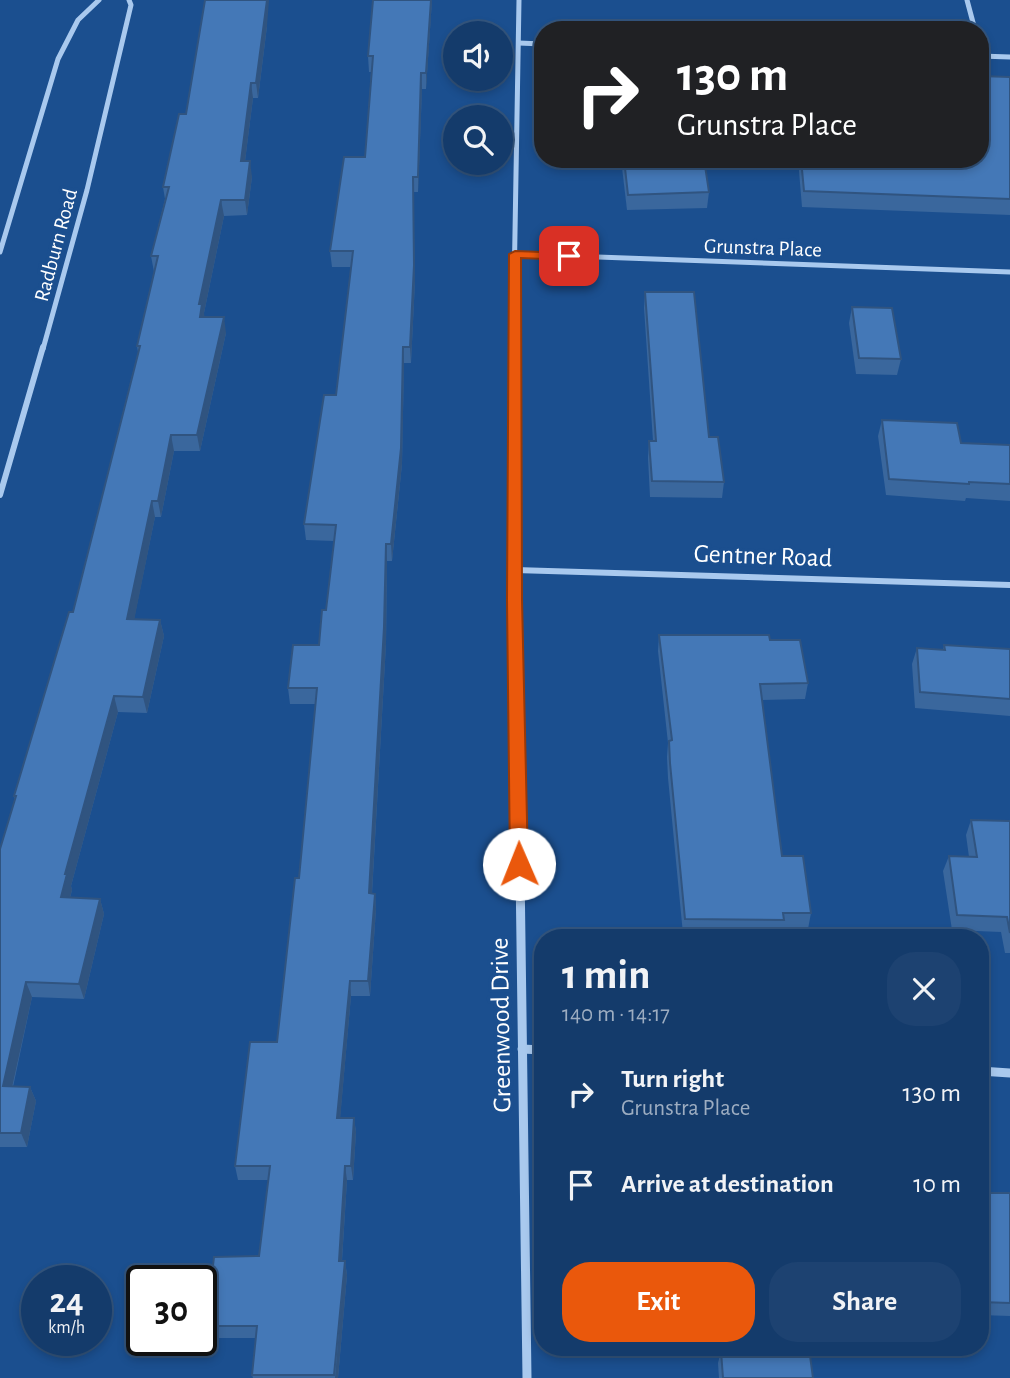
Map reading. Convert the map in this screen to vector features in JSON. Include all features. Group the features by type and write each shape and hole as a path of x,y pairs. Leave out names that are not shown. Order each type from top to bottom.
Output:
{"street":[{"name":"Radburn Road","path":"0,252 66,38 78,20 99,0"},
{"name":"Radburn Road","path":"0,495 48,336 97,153 131,5 128,0"},
{"name":"Greenwood Drive","path":"519,0 513,374 527,1378"},
{"path":"967,0 973,21"},
{"path":"519,43 534,44"},
{"path":"989,56 1010,57"},
{"name":"Grunstra Place","path":"515,254 1010,272"},
{"name":"Gentner Road","path":"516,570 1010,585"},
{"path":"522,1049 534,1050"},
{"path":"989,1072 1010,1073"}],"building":[{"path":"205,0 267,0 256,83 251,83 241,161 250,161 245,200 221,200 199,304 202,304 200,317 224,317 197,435 171,435 158,501 152,501 127,619 160,620 143,697 114,696 65,874 61,897 100,899 79,984 26,982 3,1086 30,1087 21,1133 0,1133 0,849 69,612 73,612 140,346 137,346 158,256 151,256 169,187 163,187 179,114 186,114"},
{"path":"373,0 431,0 426,73 421,73 418,177 413,177 414,265 410,347 403,347 401,448 391,544 386,544 369,893 375,894 368,981 350,981 337,1118 354,1118 351,1166 345,1166 339,1261 345,1261 334,1375 252,1375 257,1326 217,1326 217,1265 213,1265 214,1257 259,1256 270,1166 235,1166 250,1042 277,1042 295,878 299,878 317,688 288,688 293,645 319,645 322,610 326,610 336,525 304,524 324,395 336,395 353,251 330,251 344,157 365,157 373,56 368,56"},
{"path":"989,76 1010,77 1010,199 804,191 802,168 989,168"},
{"path":"625,168 705,168 709,192 628,195"},
{"path":"645,292 694,292 709,437 718,437 724,482 652,481 649,441 656,441"},
{"path":"852,307 892,308 901,359 859,358"},
{"path":"882,420 957,423 961,443 1010,445 1010,484 889,479"},
{"path":"659,635 769,635 770,640 800,640 808,683 760,684 782,856 803,856 811,913 783,913 784,920 685,919 670,763 669,741 672,740"},
{"path":"944,645 1010,649 1010,699 920,692 917,648 945,650"},
{"path":"971,820 1010,821 1010,933 1007,917 957,915 949,856 977,857"},
{"path":"989,1193 1010,1193 1010,1303 989,1302"},
{"path":"721,1356 810,1356 813,1378 723,1378"}],"route":[{"path":"519,864 514,600 515,254 569,256"}]}
